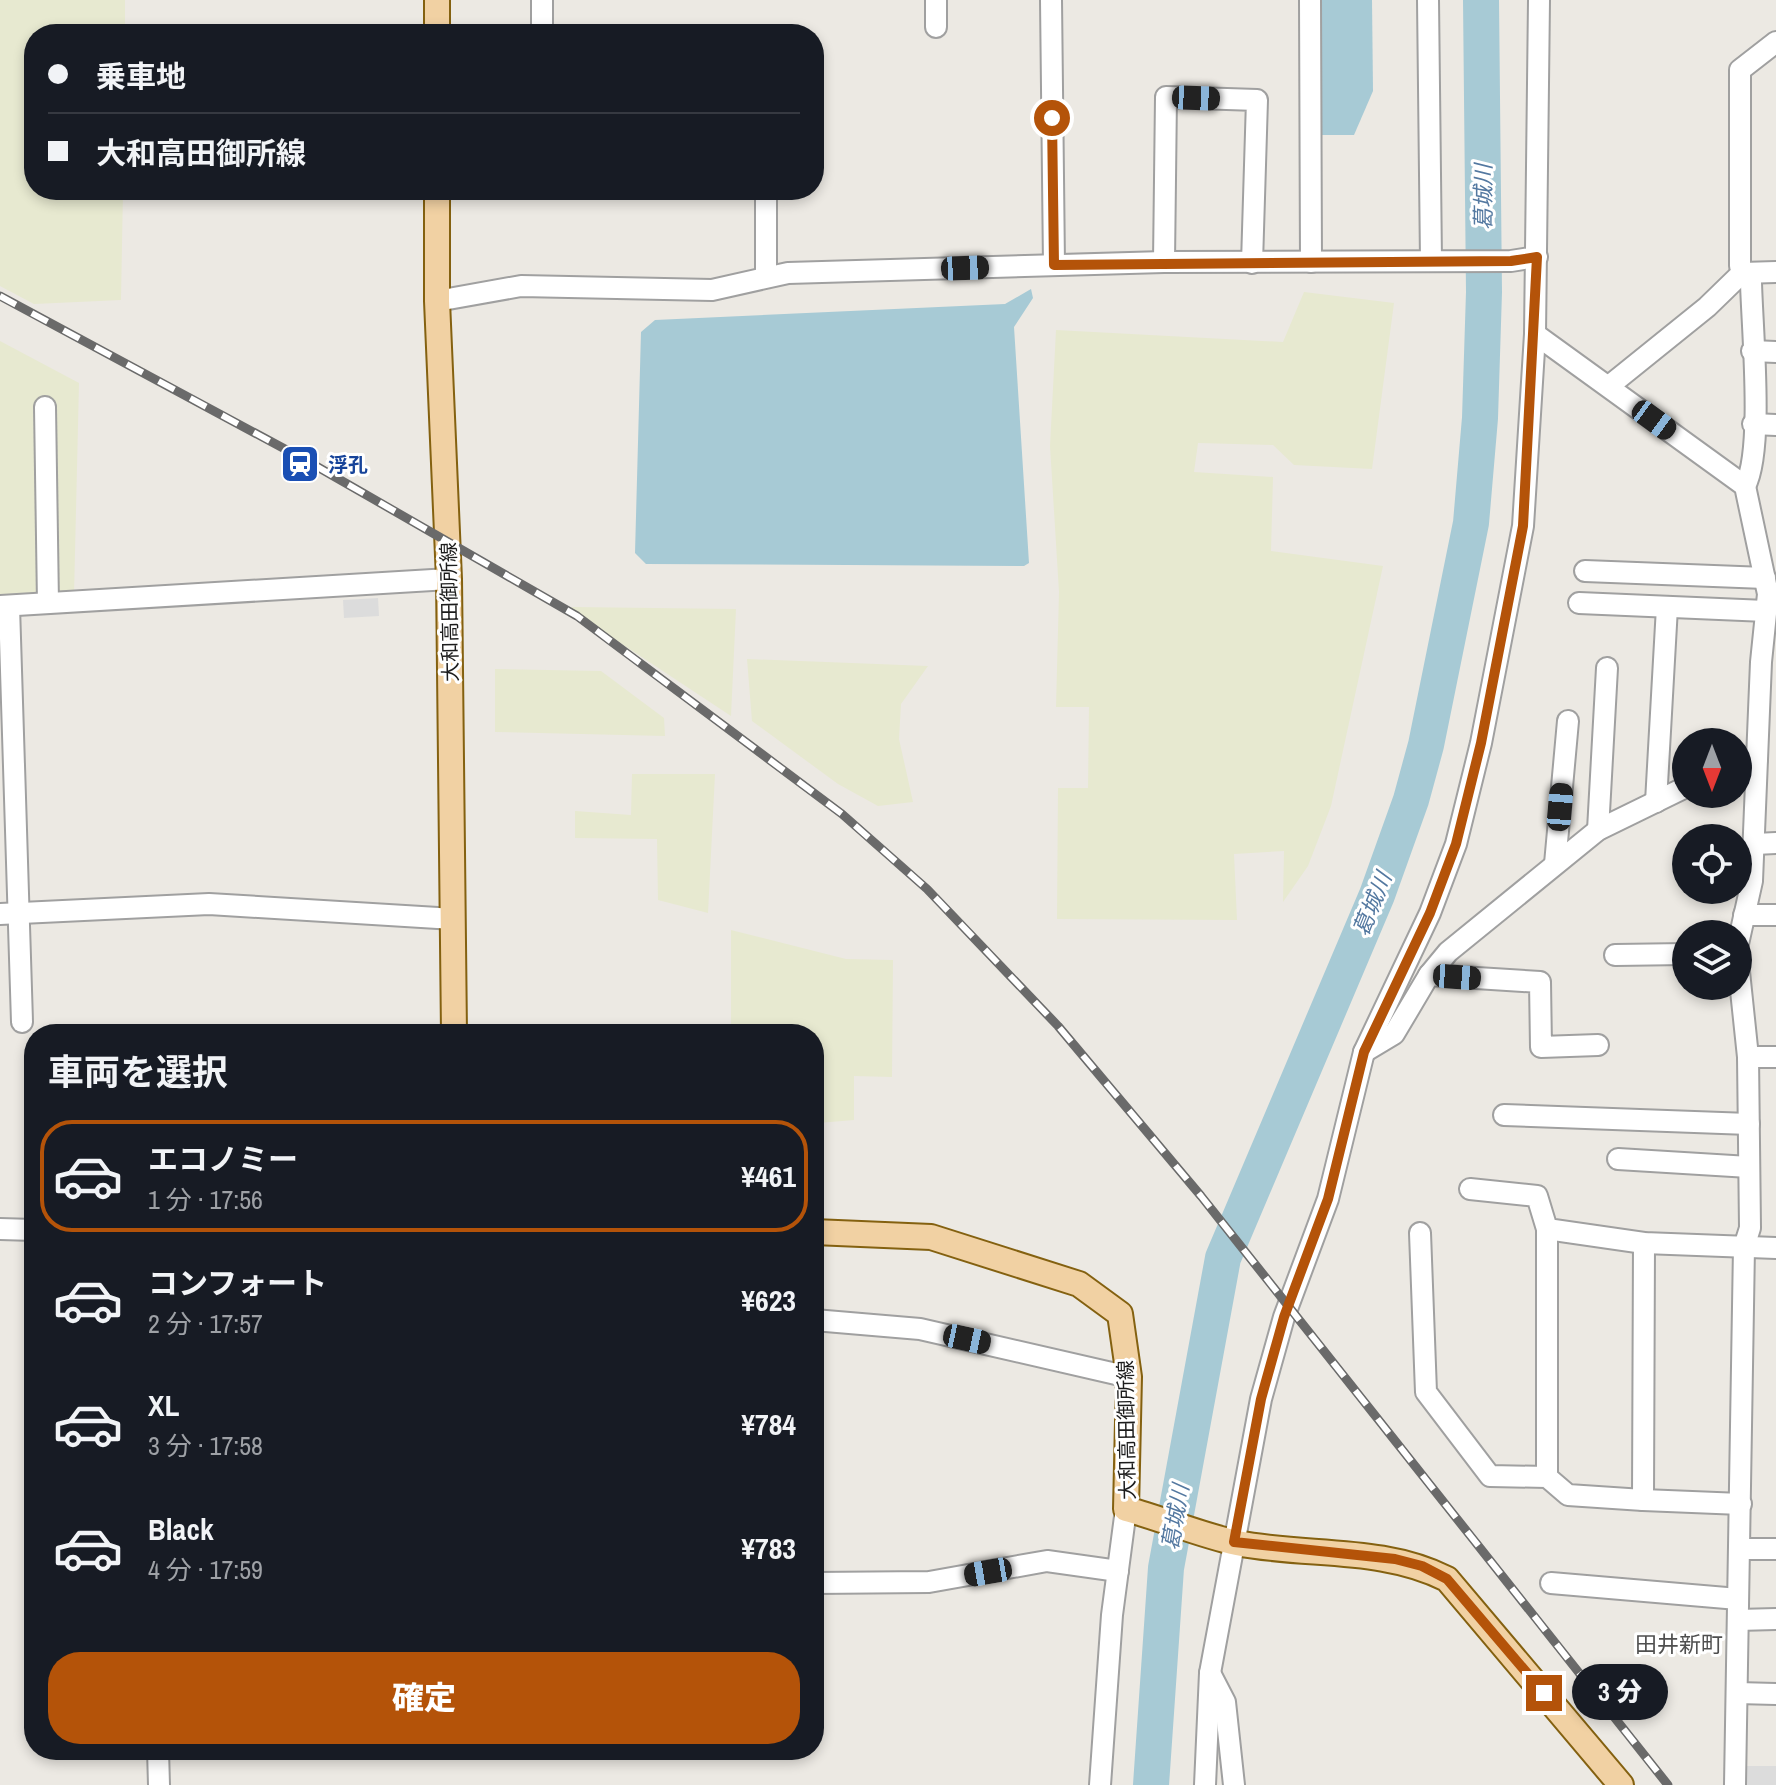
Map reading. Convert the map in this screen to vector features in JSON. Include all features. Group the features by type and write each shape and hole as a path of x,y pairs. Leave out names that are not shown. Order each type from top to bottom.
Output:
{"main road":[{"path":"437,0 437,24"},
{"name":"大和高田御所線","path":"437,200 437,301 449,579 454,1024"},
{"name":"大和高田御所線","path":"824,1232 931,1237 1079,1284 1120,1314 1129,1377 1135,1511 1226,1539 1395,1559 1447,1579 1621,1785"}],"street":[{"path":"542,0 542,24"},
{"path":"936,0 936,27"},
{"path":"1051,0 1054,265"},
{"path":"1310,0 1311,262"},
{"path":"1428,0 1436,260"},
{"path":"1205,1785 1210,1673 1226,1539 1261,1399 1284,1317 1328,1199 1364,1052 1430,913 1456,844 1481,743 1523,526 1535,334 1539,0"},
{"path":"1745,486 1753,472 1753,424 1751,282 1742,273 1740,70 1776,42"},
{"path":"1164,262 1166,97 1257,100 1252,263"},
{"path":"766,200 766,277"},
{"path":"437,301 521,286 712,290 788,273 1164,262 1511,261 1537,257"},
{"path":"1609,386 1707,307 1742,273 1776,272"},
{"path":"1535,334 1745,486 1769,594 1768,662 1757,756 1755,844 1752,881 1743,920"},
{"path":"1752,351 1776,352"},
{"path":"45,407 48,603"},
{"path":"1753,424 1776,425"},
{"path":"1585,571 1769,594"},
{"path":"22,1022 10,914 4,606 449,579"},
{"path":"1579,603 1667,607 1769,594"},
{"path":"1656,802 1667,607"},
{"path":"1598,830 1607,668"},
{"path":"1551,868 1568,721"},
{"path":"1364,1052 1394,1034 1429,975 1448,952 1598,830 1672,794"},
{"path":"1755,844 1776,843"},
{"path":"10,914 209,904 454,919"},
{"path":"1744,915 1776,915"},
{"path":"1615,955 1672,954"},
{"path":"1429,975 1540,982 1541,1047 1598,1045"},
{"path":"1736,1781 1744,1247 1750,1228 1748,1057 1742,1000"},
{"path":"1748,1057 1776,1057"},
{"path":"1504,1115 1749,1124"},
{"path":"1618,1159 1749,1167"},
{"path":"1470,1189 1537,1196 1547,1229 1547,1477"},
{"path":"0,1229 24,1230"},
{"path":"1547,1229 1644,1243 1776,1248"},
{"path":"1420,1233 1426,1392 1490,1476 1547,1477 1568,1495 1741,1504"},
{"path":"1643,1500 1644,1243"},
{"path":"824,1321 920,1329 1129,1377"},
{"path":"1100,1785 1118,1571 1135,1511"},
{"path":"1740,1549 1776,1549"},
{"path":"824,1583 929,1582 1047,1561 1118,1571"},
{"path":"1551,1583 1738,1599"},
{"path":"1738,1620 1776,1619"},
{"path":"1210,1673 1225,1702 1234,1785"},
{"path":"1737,1693 1776,1694"},
{"path":"158,1760 159,1785"}],"green space":[{"path":"0,0 125,0 125,24 24,24 24,200 123,200 121,300 34,304 0,286"},
{"path":"1304,292 1394,303 1372,469 1294,465 1273,445 1198,443 1194,472 1273,477 1271,551 1383,566 1331,806 1308,866 1283,902 1284,851 1234,854 1237,920 1057,919 1058,788 1088,788 1089,707 1056,707 1059,592 1050,446 1056,330 1283,342"},
{"path":"0,341 79,383 74,595 0,598"},
{"path":"572,607 736,609 731,716 572,611"},
{"path":"747,659 928,666 901,704 899,739 913,802 878,806 838,784 752,721"},
{"path":"495,669 601,671 664,718 665,736 495,732"},
{"path":"632,774 715,774 708,913 658,900 657,839 575,838 575,811 631,815"},
{"path":"731,930 846,959 893,960 892,1077 854,1076 854,1120 824,1122 824,1024 731,1024"}],"shaded area":[{"path":"378,598 379,616 344,618 343,600"},
{"path":"1741,1766 1776,1766 1776,1785 1741,1785"}],"water":[{"path":"1319,0 1372,0 1373,91 1354,135 1321,135"},
{"path":"1031,289 1033,298 1014,327 1029,563 1024,566 646,564 635,553 641,332 655,320 1005,304"}],"waterway":[{"name":"葛城川","path":"1151,1785 1166,1568 1223,1258 1377,895 1411,800 1426,745 1471,523 1480,418 1484,292 1481,0"}],"railway":[{"path":"0,296 309,462 577,616 842,814 927,889 1058,1026 1201,1196 1668,1785"}],"place":[{"name":"浮孔","path":"300,464"}],"district":[{"name":"田井新町","path":"1679,1644"}],"route":[{"path":"1052,118 1054,265 1511,261 1537,257 1523,526 1481,743 1456,844 1430,913 1364,1052 1328,1199 1284,1317 1261,1399 1234,1542 1395,1559 1422,1566 1447,1579 1544,1693"}]}
